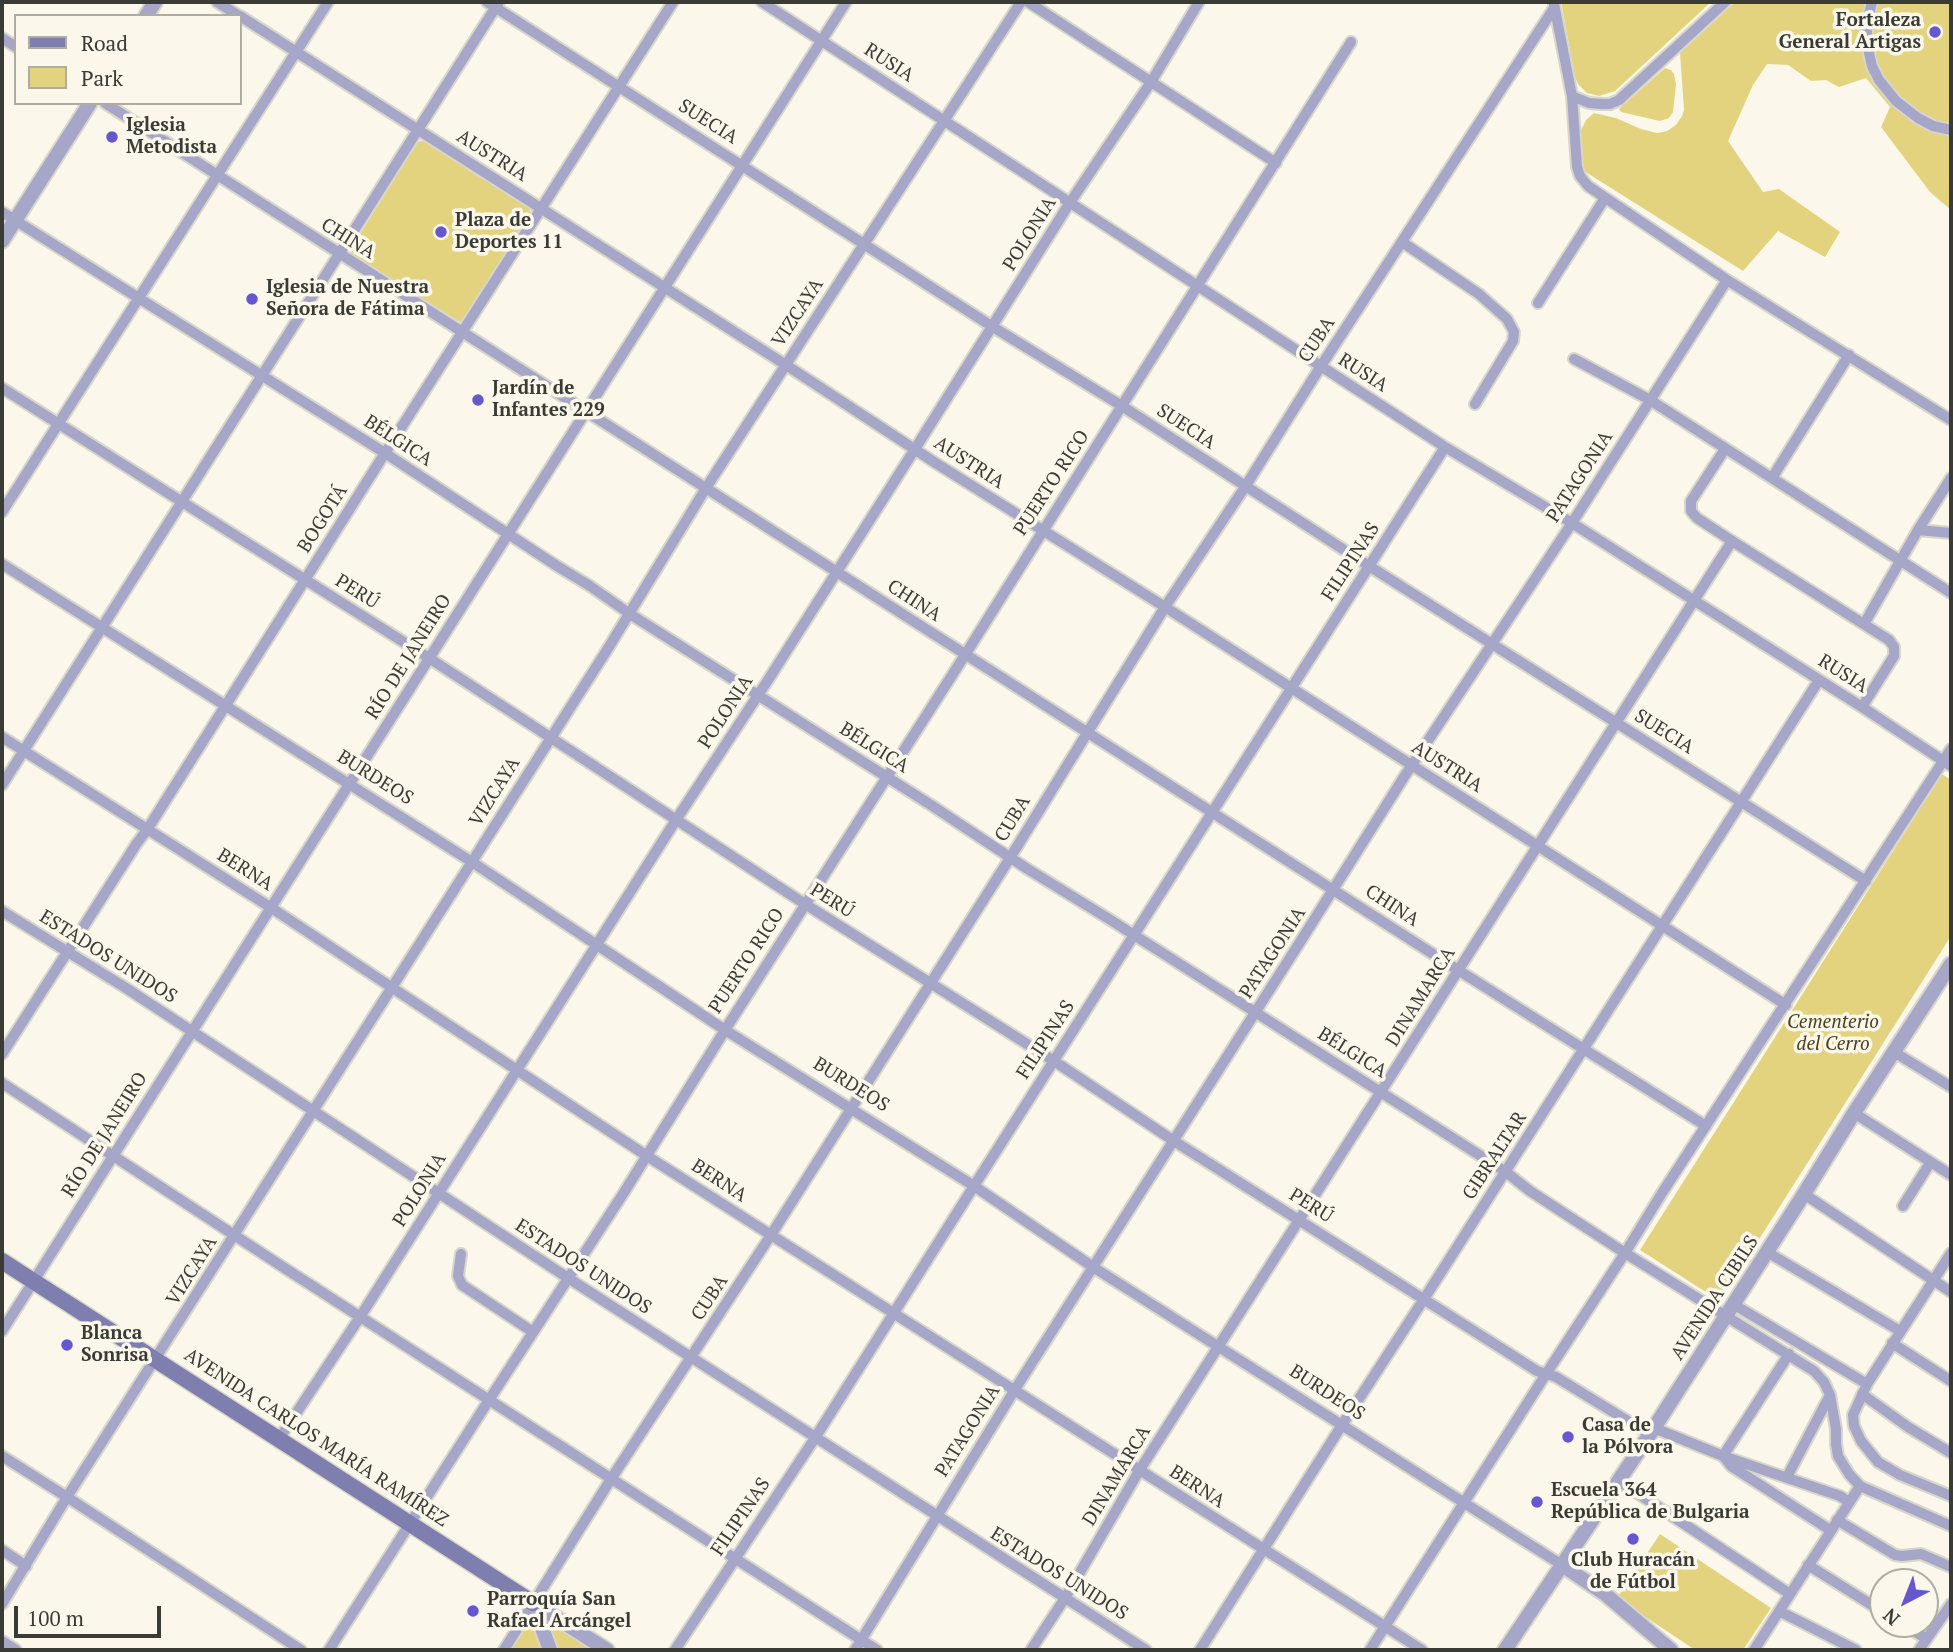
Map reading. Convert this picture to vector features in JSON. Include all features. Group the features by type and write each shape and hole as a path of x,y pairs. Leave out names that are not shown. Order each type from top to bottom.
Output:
{"main road":[{"name":"AVENIDA CARLOS MARÍA RAMÍREZ","path":"2,1261 533,1604"}],"street":[{"name":"AUSTRIA","path":"217,2 236,14"},
{"path":"2,512 328,2"},
{"name":"BOGOTÁ","path":"2,1054 673,2"},
{"name":"RUSIA","path":"762,2 1445,447 1572,523 1948,763"},
{"name":"RÍO DE JANEIRO","path":"2,1331 744,165 820,39 846,2"},
{"name":"VIZCAYA","path":"2,1604 67,1497 630,614 706,488 1021,2"},
{"path":"1028,2 1276,163"},
{"name":"POLONIA","path":"279,1439 360,1317 1069,204 1151,82 1199,2"},
{"path":"1573,96 1589,103 1602,104 1619,100 1725,2"},
{"path":"1872,2 1867,23 1867,44 1872,66 1879,80 1896,101 1918,118 1933,126 1951,130"},
{"path":"2,785 419,130 494,4"},
{"name":"SUECIA","path":"494,4 993,327 1122,406 1866,881"},
{"path":"1554,5 1573,96 1573,129 1578,171 1588,186 1727,280 1951,420"},
{"name":"CUBA","path":"504,1650 611,1479 852,1108 1165,607 1554,5"},
{"name":"AUSTRIA","path":"242,18 1786,1005"},
{"name":"PUERTO RICO","path":"329,1650 647,1156 1351,42"},
{"path":"2,241 89,105"},
{"name":"CHINA","path":"108,105 1706,1126"},
{"path":"1538,303 1605,198"},
{"name":"BÉLGICA","path":"2,212 385,453 1010,858 1506,1172 1530,1191 1625,1253 1729,1311"},
{"path":"1402,242 1479,294 1507,320 1514,332 1513,341 1475,404"},
{"name":"PATAGONIA","path":"858,1645 935,1516 1412,765 1572,523 1727,280"},
{"path":"1772,478 1849,355"},
{"path":"1574,359 1650,400 1951,593"},
{"name":"PERÚ","path":"2,388 429,658 805,904 1537,1371 1556,1377 1652,1431 1723,1456"},
{"name":"FILIPINAS","path":"675,1650 815,1438 1445,447"},
{"path":"1725,449 1691,500 1691,511 1732,541 1889,640 1895,650 1894,656 1862,707"},
{"path":"1864,624 1951,478"},
{"path":"1918,530 1951,533"},
{"name":"DINAMARCA","path":"1031,1650 1065,1598 1139,1471 1732,541"},
{"name":"BURDEOS","path":"2,564 472,862 725,1030 852,1108 1093,1267 1562,1565 1605,1594 1671,1650"},
{"name":"GIBRALTAR","path":"1200,1650 1819,680"},
{"name":"BERNA","path":"2,737 270,906 647,1156 1422,1650"},
{"path":"1370,1650 1706,1126 1866,881 1948,763 1951,749"},
{"name":"ESTADOS UNIDOS","path":"2,911 1146,1650"},
{"name":"AVENIDA CIBILS","path":"1505,1650 1652,1431 1951,964"},
{"path":"1894,1052 1951,1087"},
{"path":"2,1083 734,1558 858,1645 877,1650"},
{"path":"1854,1113 1951,1175"},
{"path":"1903,1206 1930,1163"},
{"path":"1804,1194 1951,1292"},
{"path":"1767,1252 1900,1331"},
{"path":"1951,1253 1892,1343 1853,1415 1854,1426 1861,1441 1878,1462 1900,1475 1951,1496"},
{"path":"461,1254 458,1276 462,1285 533,1332"},
{"path":"1729,1311 1814,1371 1824,1381 1830,1395 1838,1456 1860,1486 1951,1526"},
{"path":"1729,1311 1865,1389 1908,1427 1951,1453"},
{"path":"1892,1343 1951,1381"},
{"path":"1723,1456 1789,1354"},
{"path":"1787,1477 1830,1395"},
{"path":"2,1456 301,1650"},
{"path":"1723,1456 1840,1496 1849,1502"},
{"path":"1723,1456 1731,1466 1830,1530"},
{"path":"1619,1480 1790,1594"},
{"path":"1754,1650 1860,1486"},
{"path":"1837,1520 1895,1555 1921,1553 1951,1567"},
{"path":"2,1550 26,1566"},
{"path":"1808,1565 1869,1603"},
{"path":"533,1604 550,1650"},
{"name":"AVENIDA CARLOS MARÍA RAMÍREZ","path":"533,1604 607,1650"},
{"path":"1919,1650 1951,1604"},
{"path":"1779,1611 1856,1650"},
{"path":"2,1641 16,1650"}],"green space":[{"path":"1561,2 1711,2 1615,91 1599,96 1587,93 1575,77"},
{"path":"1735,2 1869,2 1865,19 1881,90 1951,134 1951,210 1930,192 1881,127 1890,107 1866,78 1839,87 1826,80 1811,81 1788,65 1767,64 1753,85 1728,141 1763,192 1779,189 1840,232 1825,257 1778,231 1743,271 1576,166 1581,130 1586,120 1594,113 1657,133 1676,125 1684,110 1680,53"},
{"path":"1876,2 1951,2 1951,126 1928,119 1891,91 1872,57 1871,35"},
{"path":"1665,68 1674,74 1676,84 1673,112 1669,118 1660,121 1621,112 1619,109"},
{"name":"Plaza de Deportes 11","path":"420,141 429,142 528,205 531,213 531,217 465,319 460,322 353,256 350,250"},
{"name":"Cementerio del Cerro","path":"1942,774 1951,780 1951,936 1720,1301 1640,1250"},
{"path":"1660,1534 1771,1608 1743,1650 1695,1650 1617,1598"},
{"path":"548,1620 597,1650 555,1650"},
{"path":"527,1621 534,1625 543,1650 507,1650"}],"place":[{"name":"Fortaleza General Artigas","path":"1935,32"},
{"name":"Iglesia Metodista","path":"112,137"},
{"name":"Plaza de Deportes 11","path":"441,232"},
{"name":"Iglesia de Nuestra Señora de Fátima","path":"252,299"},
{"name":"Jardín de Infantes 229","path":"478,400"},
{"name":"Blanca Sonrisa","path":"67,1345"},
{"name":"Casa de la Pólvora","path":"1568,1437"},
{"name":"Escuela 364 República de Bulgaria","path":"1537,1502"},
{"name":"Club Huracán de Fútbol","path":"1633,1539"},
{"name":"Parroquía San Rafael Arcángel","path":"473,1611"}]}
